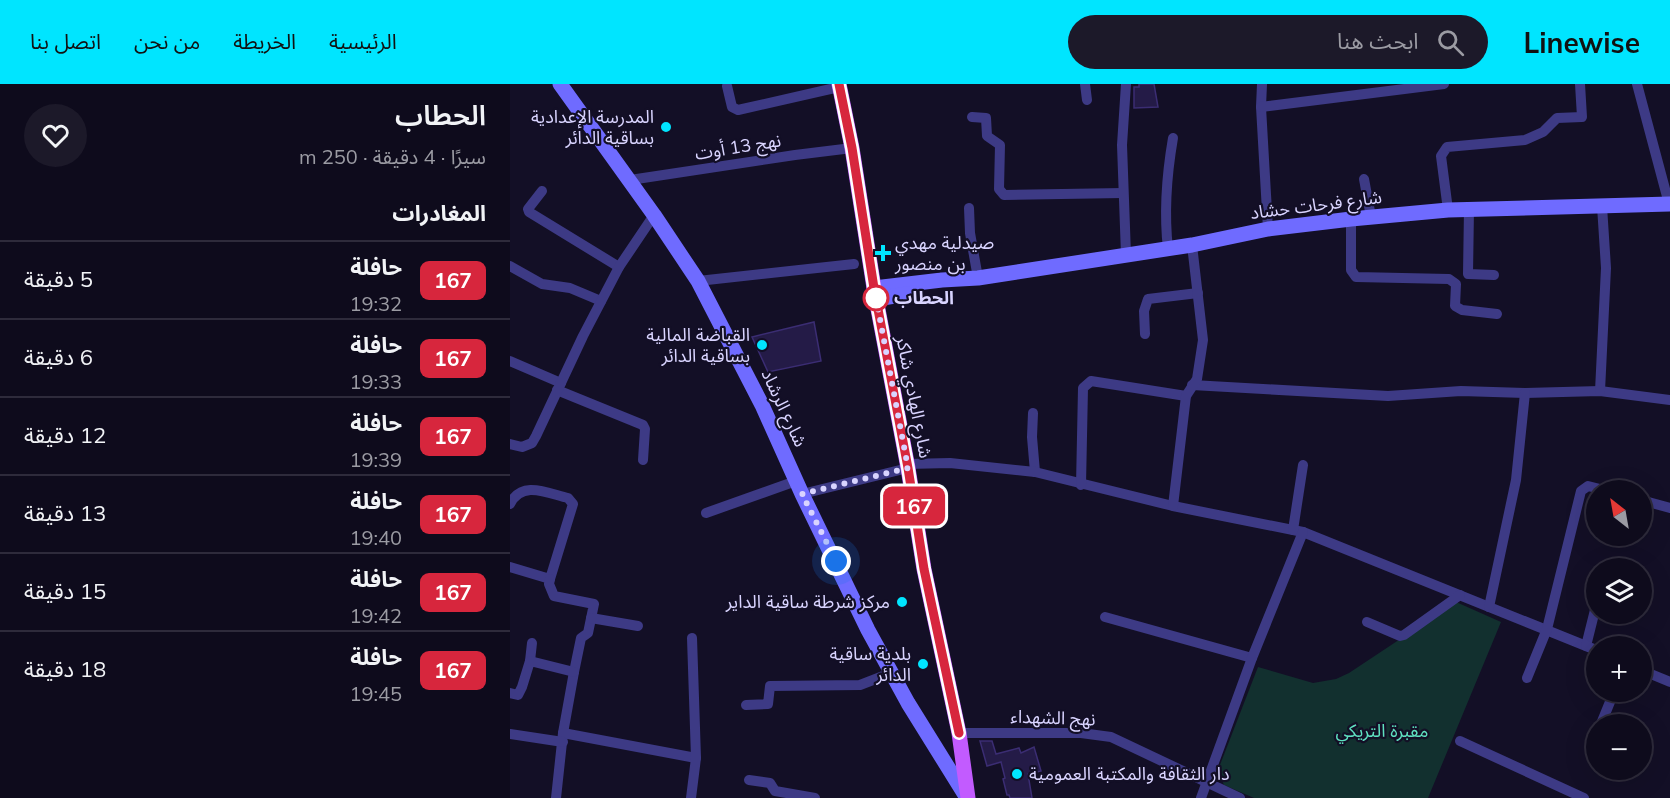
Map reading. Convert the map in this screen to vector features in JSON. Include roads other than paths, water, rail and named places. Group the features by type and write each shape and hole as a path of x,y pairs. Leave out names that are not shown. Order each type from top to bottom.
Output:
{"main road":[{"name":"شارع الهادي شاكر","path":"842,85 853,118 851,143 875,294 924,569 971,793"}],"street":[{"name":"شارع الرشاد","path":"560,84 630,180 698,282 762,405 799,487 891,673 946,764 971,793"},
{"path":"1085,84 1086,100"},
{"path":"1126,84 1122,145 1126,255"},
{"path":"1262,84 1261,106 1268,229"},
{"path":"1261,106 1444,84"},
{"path":"1448,210 1441,156 1447,147 1525,140 1543,132 1557,118 1582,117 1580,84"},
{"path":"1637,84 1669,204"},
{"path":"727,86 732,107 738,110 842,85"},
{"path":"972,117 986,118 987,136 1000,145 999,189 1004,195 1123,193"},
{"path":"1168,249 1167,214 1173,138"},
{"name":"نهج 13 أوت","path":"630,180 795,155 851,143"},
{"path":"1364,178 1371,217"},
{"path":"542,191 528,209 529,212 619,267"},
{"name":"شارع فرحات حشاد","path":"875,294 940,289 974,278 1192,245 1268,229 1351,219 1469,209 1669,204"},
{"path":"1600,391 1606,268 1602,206"},
{"path":"969,208 974,278"},
{"path":"1469,209 1468,274 1494,275"},
{"path":"510,444 522,447 532,442 536,436 619,267 654,215"},
{"path":"1351,219 1351,270 1356,278 1449,279 1456,284 1455,306 1462,310 1497,314"},
{"path":"1173,506 1186,396 1197,379 1203,340 1192,245"},
{"path":"698,282 854,264"},
{"path":"510,266 542,284 570,288 601,301"},
{"path":"1145,334 1144,310 1148,299 1198,293"},
{"path":"510,361 643,425 645,429 643,460"},
{"path":"1081,485 1083,388 1091,381 1186,396"},
{"path":"1192,386 1388,396 1461,391 1525,393 1600,391 1670,400"},
{"path":"1489,607 1516,480 1525,393"},
{"path":"1033,413 1032,437 1035,472"},
{"path":"706,513 799,487 907,466 950,464 1035,472 1173,506 1298,531 1586,646"},
{"path":"1201,798 1298,531 1303,465"},
{"path":"1527,678 1546,629 1581,491 1586,487"},
{"path":"511,499 520,491 527,489 568,498 573,504 549,584 554,596 594,604 588,633 581,638 574,672 556,798"},
{"path":"1652,504 1670,508"},
{"path":"510,567 550,579"},
{"path":"1367,622 1400,636 1404,635 1460,595"},
{"path":"1105,617 1252,658"},
{"path":"591,618 638,626"},
{"path":"691,798 696,758 692,638"},
{"path":"510,693 518,695 522,687 530,661 532,643"},
{"path":"530,661 574,672"},
{"path":"746,705 768,704 770,686 860,685 891,673"},
{"path":"1652,675 1670,682"},
{"name":"نهج الشهداء","path":"959,733 1096,734 1111,737 1238,798"},
{"path":"510,734 563,738 696,758"},
{"path":"1460,741 1584,798"},
{"path":"749,780 770,783 775,791 815,798"}],"place":[{"name":"المدرسة الإعدادية بساقية الدائر","path":"666,127"},
{"name":"صيدلية مهدي بن منصور","path":"883,253"},
{"name":"الحطاب","path":"876,298"},
{"name":"القباضة المالية بساقية الدائر","path":"762,345"},
{"name":"مركز شرطة ساقية الداير","path":"902,602"},
{"name":"بلدية ساقية الدائر","path":"923,664"},
{"name":"دار الثقافة والمكتبة العمومية","path":"1017,774"}],"park label":[{"name":"مقبرة التريكي","path":"1382,731"}]}
